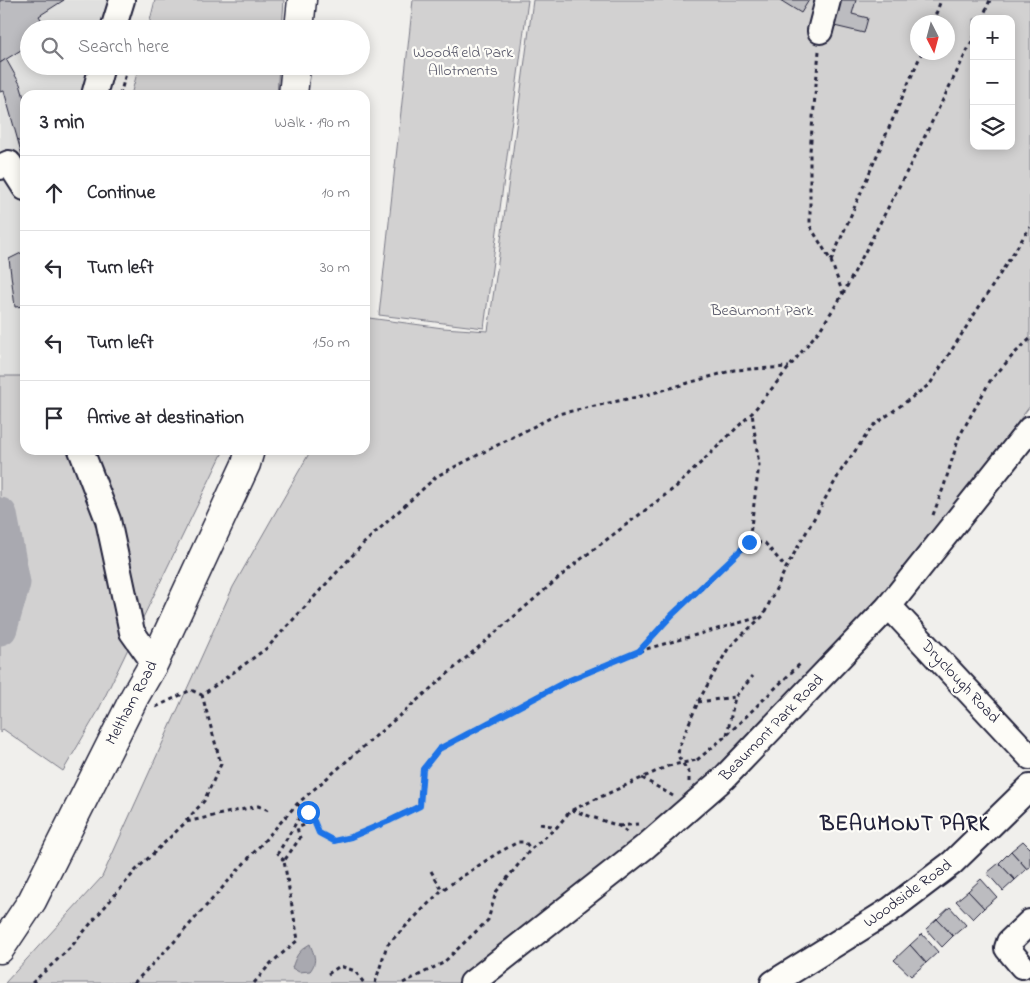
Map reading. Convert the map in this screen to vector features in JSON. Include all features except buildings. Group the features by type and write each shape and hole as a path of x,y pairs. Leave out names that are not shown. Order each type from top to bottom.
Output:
{"main road":[{"path":"300,20 302,0"},
{"path":"294,90 295,75"},
{"name":"Meltham Road","path":"0,949 32,901 135,696 154,663 249,455"}],"street":[{"path":"116,20 122,0"},
{"path":"820,31 828,0"},
{"path":"95,90 100,75"},
{"path":"0,167 8,163 20,181"},
{"name":"Beaumont Park Road","path":"472,983 643,835 724,778 889,606 1030,429"},
{"path":"83,455 108,520 131,629 154,663"},
{"name":"Dryclough Road","path":"889,606 1030,757"},
{"name":"Woodside Road","path":"773,983 890,910 952,863 1030,787"},
{"path":"1022,966 1006,948 1009,942 1030,922"}],"path":[{"path":"936,15 941,0"},
{"path":"984,15 990,0"},
{"path":"820,31 810,151 810,226 831,261 843,294"},
{"path":"134,983 174,942 297,804 576,563 677,486 752,413 821,328 843,294 970,46"},
{"path":"831,261 919,60"},
{"path":"121,90 126,75"},
{"path":"689,785 689,773 678,756 679,747 698,702 728,649 764,616 786,568 842,469 873,426 930,384 1030,227"},
{"path":"932,517 959,437 990,381 1030,339"},
{"path":"202,695 267,648 363,544 437,476 558,414 646,395 734,370 790,367"},
{"path":"639,651 672,615 749,542 759,465 752,413"},
{"path":"749,542 765,543 786,568"},
{"path":"297,804 308,812 308,816 314,821 319,833 334,841 351,837 420,806 423,769 439,749 565,682 639,651 764,616"},
{"path":"404,983 443,963 488,920 496,892 530,849 557,827 571,810 668,766 697,760 727,735 806,659"},
{"path":"727,735 736,697 753,676"},
{"path":"135,696 157,708 191,690 202,695"},
{"path":"32,983 70,948 136,870 186,822 204,801 221,764 202,695"},
{"path":"698,702 736,697"},
{"path":"642,778 678,799"},
{"path":"186,822 258,806 272,811"},
{"path":"571,810 643,835"},
{"path":"254,983 271,963 298,940 284,861 278,853 299,818 308,816"},
{"path":"284,861 300,838 298,828 314,821"},
{"path":"540,824 557,827"},
{"path":"619,826 643,835"},
{"path":"375,983 387,945 442,890 496,854 518,842 525,842 530,849"},
{"path":"431,871 442,890"},
{"path":"328,974 340,966 355,971 364,983"}],"shaded area":[{"path":"0,0 133,0 127,20 20,20 20,75 114,75 110,90 20,90 20,376 0,376"},
{"path":"310,944 313,951 314,964 310,971 299,972 292,968 295,960 298,954"}],"green space":[{"path":"155,0 284,0 283,20 150,20"},
{"name":"Woodfield Park Allotments","path":"413,0 528,0 484,328 379,315"},
{"name":"Beaumont Park","path":"533,0 1030,0 1030,406 866,623 715,775 457,983 5,983 102,877 233,587 308,455 370,455 370,318 443,328 488,331"},
{"path":"137,75 278,75 277,90 132,90"},
{"path":"0,376 20,376 20,455 222,455 97,713 63,771 3,729 0,733"}],"waterway":[{"path":"0,515 13,583 0,628"}],"district":[{"name":"BEAUMONT PARK","path":"905,825"}],"route":[{"path":"308,812 308,816 314,821 319,833 334,841 351,837 420,806 423,769 439,749 565,682 639,651 672,615 749,542"}]}
